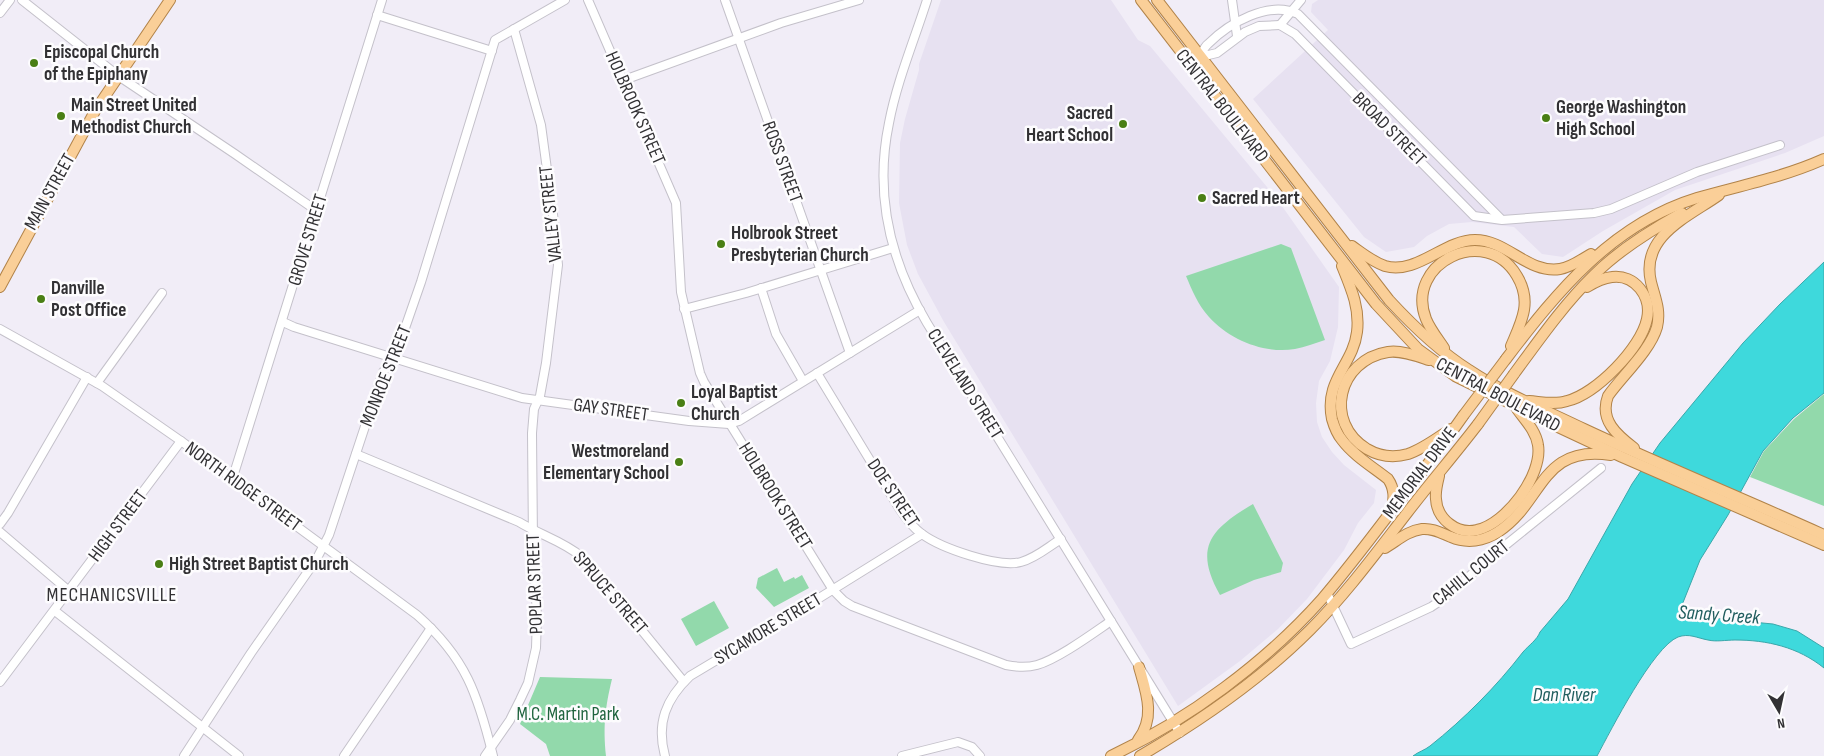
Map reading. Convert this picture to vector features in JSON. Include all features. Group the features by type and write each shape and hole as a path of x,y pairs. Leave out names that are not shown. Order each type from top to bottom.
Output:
{"main road":[{"name":"MAIN STREET","path":"0,287 95,111 170,0"},
{"name":"CENTRAL BOULEVARD","path":"1140,0 1388,319 1418,349 1455,376 1647,458 1824,545"},
{"name":"CENTRAL BOULEVARD","path":"1157,0 1389,300 1406,318 1450,357 1519,403 1622,457 1824,535"},
{"name":"MEMORIAL DRIVE","path":"1111,756 1134,745 1215,694 1249,668 1294,628 1327,593 1391,512 1560,291 1578,272 1616,239 1638,224 1670,208 1696,198 1790,172 1824,159"},
{"path":"1647,458 1614,432 1606,418 1605,402 1617,383 1648,344 1656,329 1658,309 1651,284 1649,264 1655,245 1666,231 1723,192"},
{"name":"MEMORIAL DRIVE","path":"1140,756 1180,733 1226,702 1265,671 1333,606 1380,550 1407,512 1478,424 1514,374 1594,274 1643,236 1690,208 1723,192"},
{"path":"1341,237 1369,258 1385,266 1405,266 1427,258 1450,245 1475,240 1492,242 1535,266 1551,269 1567,267 1616,239"},
{"path":"1335,251 1354,296 1358,320 1355,341 1334,384 1331,395 1331,412 1334,425 1341,439 1392,484 1394,490 1391,512"},
{"path":"1450,357 1425,318 1423,307 1424,289 1431,274 1448,258 1463,252 1479,251 1496,256 1511,267 1523,292 1523,314 1506,360"},
{"path":"1439,474 1437,505 1444,519 1457,528 1464,530 1477,530 1494,523 1524,490 1536,470 1539,453 1536,436 1519,403 1558,403 1574,399 1586,392 1610,373 1625,356 1644,331 1647,321 1648,306 1643,292 1638,285 1626,278 1614,276 1580,290"},
{"path":"1439,364 1418,357 1390,352 1370,358 1356,368 1345,384 1340,405 1343,419 1349,433 1360,445 1375,453 1392,456 1410,453 1423,447 1460,420"},
{"path":"1380,550 1406,534 1423,529 1439,531 1463,540 1480,540 1489,537 1511,521 1528,502 1545,477 1562,461 1578,455 1591,454 1622,457"},
{"path":"1134,745 1145,730 1149,711 1149,703 1139,667"}],"street":[{"path":"0,13 10,0"},
{"path":"22,0 118,75 257,168 316,211"},
{"name":"GROVE STREET","path":"232,480 283,322 382,0"},
{"name":"MONROE STREET","path":"184,756 251,653 324,547 384,372 394,358 430,253 495,40 565,0"},
{"name":"HOLBROOK STREET","path":"588,0 676,203 681,292 700,373 729,424 833,590 852,606 1006,665 1016,667 1026,667 1047,661 1111,621"},
{"name":"ROSS STREET","path":"725,0 850,353"},
{"path":"624,80 781,23 858,0"},
{"name":"CLEVELAND STREET","path":"927,0 893,104 885,146 884,188 886,209 893,248 899,268 920,310 1180,733"},
{"path":"1232,0 1237,36"},
{"path":"1200,57 1217,53 1237,36 1259,26 1280,25 1301,0"},
{"path":"1200,57 1206,45 1235,22 1251,14 1268,11 1292,11"},
{"name":"BROAD STREET","path":"1292,11 1298,14 1502,220"},
{"path":"377,15 492,51"},
{"name":"BROAD STREET","path":"1280,25 1295,34 1474,216 1502,220 1611,210 1690,175 1780,145"},
{"name":"VALLEY STREET","path":"514,29 541,125 557,252 555,291 538,401"},
{"path":"684,309 762,288 893,248"},
{"path":"762,288 776,334 803,381"},
{"path":"97,383 162,293"},
{"name":"GAY STREET","path":"283,322 522,398 689,421 729,424 739,421 920,310"},
{"name":"NORTH RIDGE STREET","path":"0,329 97,383 181,442 417,615 453,652 470,680 493,756"},
{"name":"DOE STREET","path":"817,373 899,508 907,520 922,534 937,543 960,552 1012,564 1028,560 1061,540"},
{"path":"0,524 87,377"},
{"name":"POPLAR STREET","path":"485,756 513,714 528,683 533,666 537,630 531,445 534,409 538,401"},
{"name":"HIGH STREET","path":"0,682 181,442"},
{"name":"SPRUCE STREET","path":"356,454 519,522 563,543 582,557 684,682"},
{"name":"CAHILL COURT","path":"1327,593 1352,644 1443,599 1502,548 1601,468"},
{"path":"0,532 69,592"},
{"name":"SYCAMORE STREET","path":"665,756 661,734 662,723 670,701 684,682 727,653 922,534"},
{"path":"54,611 239,756"},
{"path":"344,756 431,628"},
{"path":"902,756 958,742 972,747 980,756"}],"shaded area":[{"path":"941,0 1111,0 1138,40 1150,46 1277,199 1339,287 1338,327 1330,361 1319,381 1316,403 1317,422 1322,437 1332,452 1344,465 1376,490 1374,503 1358,523 1344,550 1307,599 1278,629 1240,661 1178,706 944,322 918,274 907,245 899,203 900,143 919,64"},
{"name":"George Washington High School","path":"1318,0 1824,0 1824,136 1785,153 1675,190 1603,231 1563,257 1542,254 1514,227 1472,222 1449,224 1427,236 1414,247 1386,252 1364,237 1253,99 1328,30 1311,12 1312,4"}],"green space":[{"path":"1281,244 1291,248 1325,340 1295,349 1283,350 1248,344 1217,325 1205,312 1186,276"},
{"path":"1824,394 1824,506 1750,477 1764,451 1794,419"},
{"path":"1253,504 1283,563 1281,572 1254,580 1220,595 1208,564 1208,552 1211,541 1226,522"},
{"path":"777,568 784,582 802,575 809,588 774,607 756,588 758,578"},
{"path":"714,601 729,628 696,646 681,619"},
{"name":"M.C. Martin Park","path":"540,677 612,679 605,717 606,756 550,756 546,744 520,724"}],"water":[{"name":"Dan River","path":"1824,262 1824,393 1793,418 1763,451 1728,515 1700,560 1682,605 1690,616 1773,624 1797,631 1824,648 1824,668 1804,655 1770,643 1747,640 1711,641 1682,636 1668,644 1645,672 1597,756 1413,756 1430,746 1467,714 1535,640 1568,599 1632,484 1660,443 1743,343"}],"place":[{"name":"Episcopal Church of the Epiphany","path":"34,63"},
{"name":"Main Street United Methodist Church","path":"61,116"},
{"name":"George Washington High School","path":"1546,118"},
{"name":"Sacred Heart School","path":"1123,124"},
{"name":"Sacred Heart","path":"1202,198"},
{"name":"Holbrook Street Presbyterian Church","path":"721,244"},
{"name":"Danville Post Office","path":"41,299"},
{"name":"Loyal Baptist Church","path":"681,403"},
{"name":"Westmoreland Elementary School","path":"679,462"},
{"name":"High Street Baptist Church","path":"159,564"}],"district":[{"name":"MECHANICSVILLE","path":"112,595"}],"water label":[{"name":"Sandy Creek","path":"1719,615"}]}
